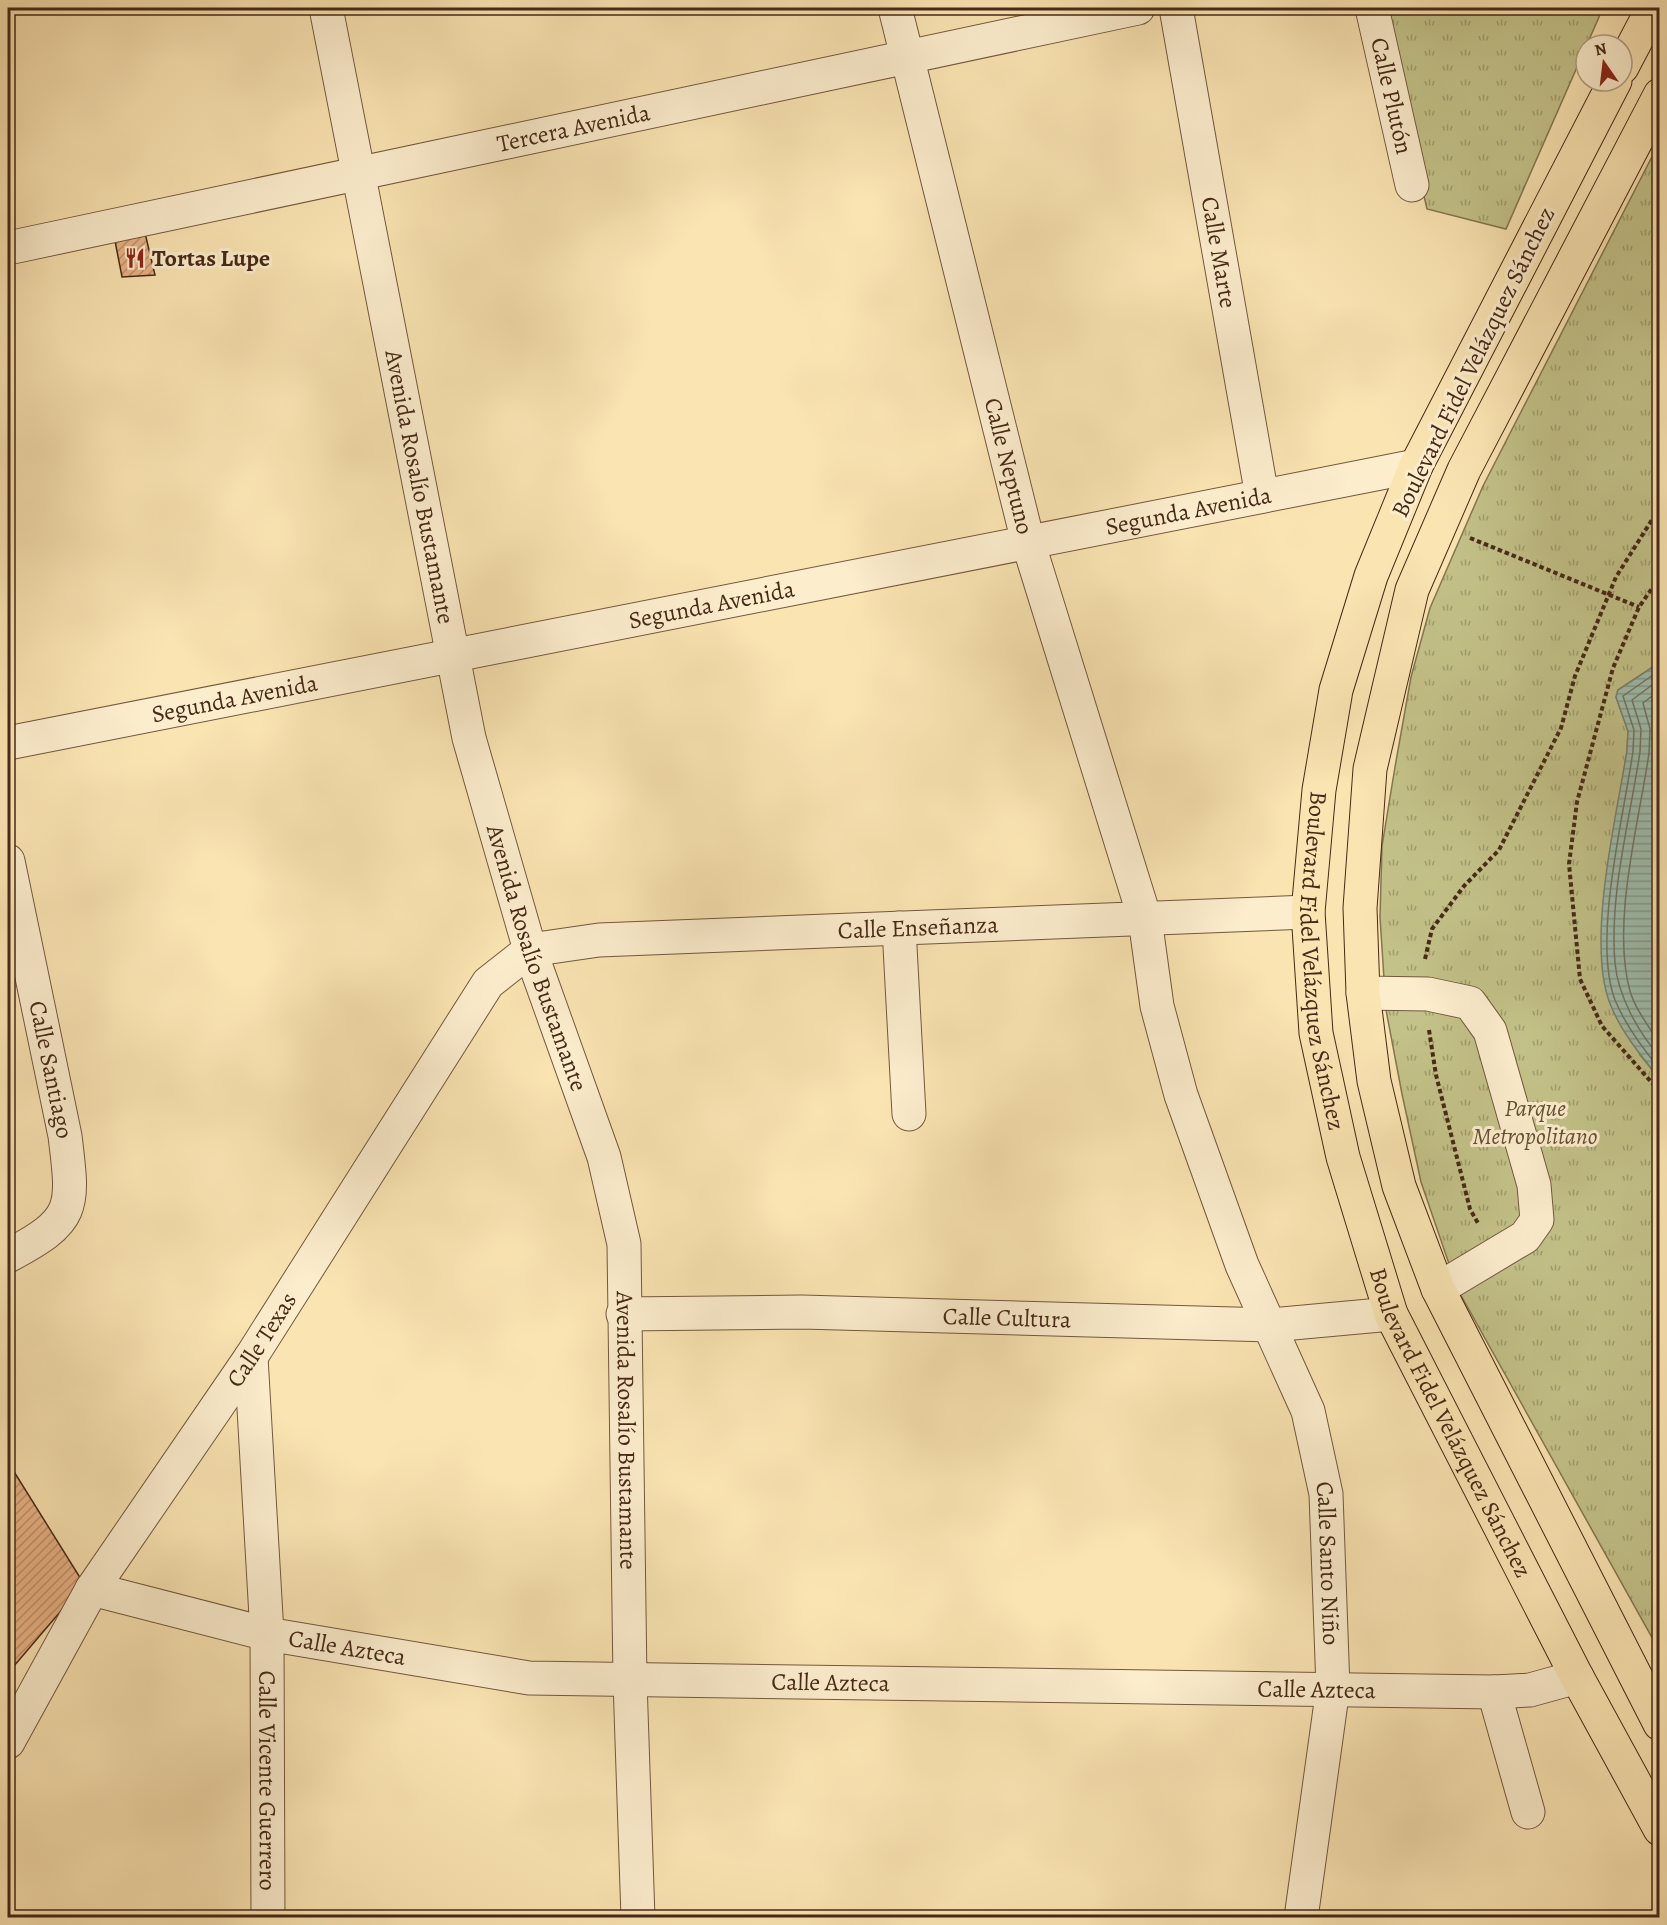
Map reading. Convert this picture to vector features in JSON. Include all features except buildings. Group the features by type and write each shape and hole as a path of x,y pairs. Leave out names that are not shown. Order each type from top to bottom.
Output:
{"main road":[{"path":"1634,44 1653,8"},
{"name":"Boulevard Fidel Velázquez Sánchez","path":"1609,93 1416,466 1371,576 1336,690 1319,790 1308,912 1316,1033 1343,1157 1391,1314 1577,1677 1659,1829"},
{"name":"Boulevard Fidel Velázquez Sánchez","path":"1659,95 1470,460 1412,590 1370,769 1360,908 1363,993 1374,1081 1399,1185 1438,1289 1659,1724"}],"street":[{"name":"Avenida Rosalío Bustamante","path":"326,8 469,738 530,950 604,1157 624,1244 623,1314 630,1681 638,1917"},
{"name":"Calle Neptuno","path":"895,8 1028,542 1146,919 1157,1006 1181,1095 1242,1265 1271,1325"},
{"name":"Tercera Avenida","path":"8,248 1137,8"},
{"name":"Calle Marte","path":"1176,8 1262,496"},
{"name":"Calle Plutón","path":"1372,8 1412,185"},
{"name":"Segunda Avenida","path":"8,743 1416,466"},
{"name":"Calle Santiago","path":"8,861 65,1136 70,1180 69,1208 59,1223 43,1238 8,1256"},
{"name":"Calle Enseñanza","path":"530,950 599,940 1308,912"},
{"path":"899,928 909,1114"},
{"name":"Calle Texas","path":"8,1742 92,1589 251,1357 488,983 530,950"},
{"path":"1363,993 1428,994 1470,1003 1490,1031 1534,1185 1538,1220 1525,1237 1438,1289"},
{"name":"Calle Cultura","path":"623,1314 802,1312 1271,1325 1391,1314"},
{"name":"Calle Santo Niño","path":"1271,1325 1308,1411 1326,1494 1333,1688 1300,1917"},
{"name":"Calle Vicente Guerrero","path":"251,1357 267,1634 268,1917"},
{"name":"Calle Azteca","path":"92,1589 267,1634 528,1678 1494,1692 1530,1690 1577,1677"},
{"path":"1494,1692 1528,1812"}],"path":[{"path":"1424,961 1432,929 1464,886 1499,850 1561,728 1575,676 1609,594 1659,507"},
{"path":"1441,526 1639,607"},
{"path":"1659,577 1639,607 1613,668 1577,802 1569,864 1580,978 1602,1026 1659,1092"},
{"path":"1428,1024 1436,1075 1470,1209 1480,1228"}],"green space":[{"path":"1380,8 1603,8 1592,33 1574,33 1574,74 1506,229 1427,209"},
{"name":"Parque Metropolitano","path":"1659,143 1659,658 1656,665 1618,690 1616,697 1628,731 1627,751 1604,895 1640,1055 1659,1078 1659,1650 1458,1290 1421,1182 1402,1094 1386,1010 1380,917 1382,846 1411,677 1430,608 1483,486"}],"water":[{"path":"1659,658 1659,1078 1631,1042 1613,1011 1603,975 1601,945 1606,878 1627,751 1628,731 1616,697 1618,690 1656,665"}],"place":[{"name":"Tortas Lupe","path":"135,258"}]}
